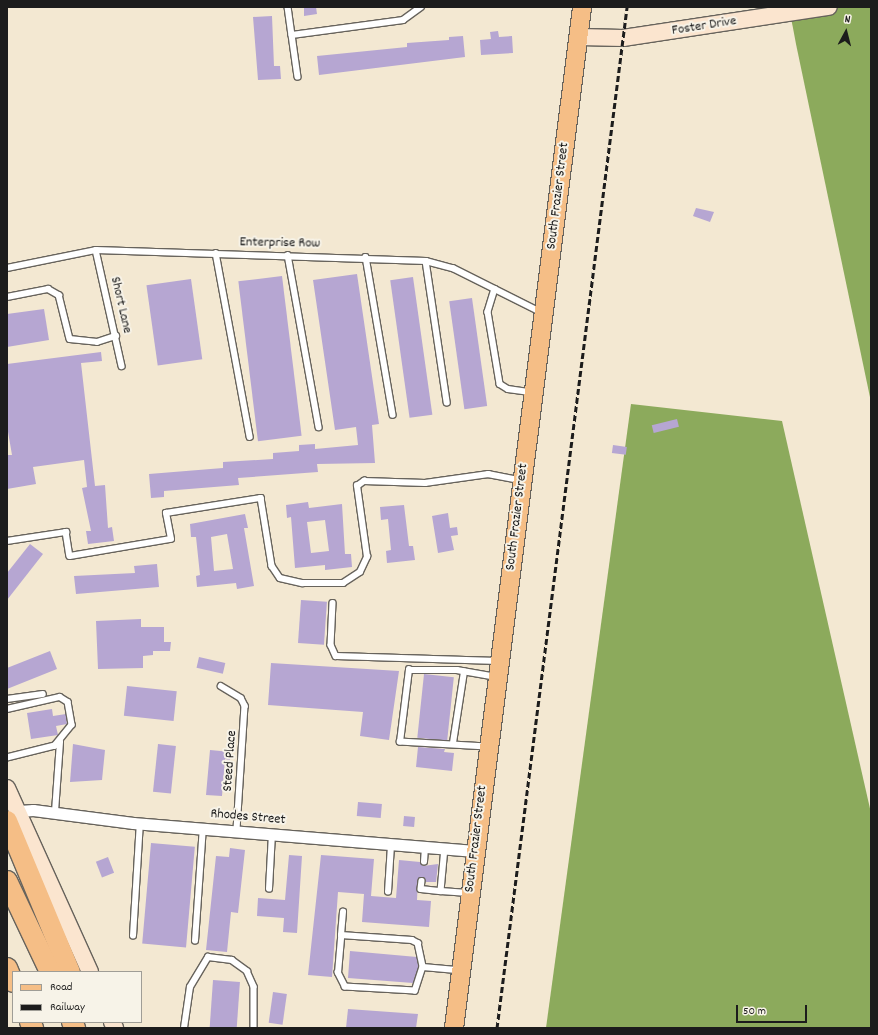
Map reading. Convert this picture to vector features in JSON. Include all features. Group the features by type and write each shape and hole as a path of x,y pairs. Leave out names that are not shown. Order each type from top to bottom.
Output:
{"highway":[{"path":"13,816 70,971"},
{"path":"7,881 50,971"},
{"path":"7,968 12,980"}],"main road":[{"name":"South Frazier Street","path":"454,1028 459,970 582,7"}],"street":[{"name":"Foster Drive","path":"578,37 623,38 829,7"},
{"path":"7,788 13,816 90,971"},
{"name":"Rhodes Street","path":"13,816 55,812 140,823 391,846 445,848 475,851"}],"lane":[{"path":"288,7 298,77"},
{"path":"292,35 403,20 421,7"},
{"name":"Enterprise Row","path":"7,268 96,250 366,257 426,261 453,268 543,313"},
{"name":"Short Lane","path":"96,250 122,366"},
{"path":"216,253 250,437"},
{"path":"288,255 319,427"},
{"path":"366,257 393,415"},
{"path":"426,261 447,402"},
{"path":"7,297 48,289 59,295 70,339 97,342 116,336"},
{"path":"495,289 488,312 500,384 508,390 533,392"},
{"path":"7,541 66,532 70,556 171,539 166,513 262,498 272,566 280,578 302,583 343,583 360,572 367,556 357,486 364,481 424,483 488,474 522,480"},
{"path":"332,603 331,645 336,656 498,669"},
{"path":"488,748 453,743 442,746 400,742 409,670 424,668 464,672 498,669"},
{"path":"453,743 464,672"},
{"name":"Steed Place","path":"221,686 241,698 245,717 237,831"},
{"path":"7,698 43,694"},
{"path":"7,709 60,697 68,702 72,725 60,742 55,812"},
{"path":"7,758 60,742"},
{"path":"133,936 140,823"},
{"path":"195,941 203,828"},
{"path":"269,889 272,834"},
{"path":"388,892 391,846"},
{"path":"424,862 425,847"},
{"path":"441,891 445,848"},
{"path":"422,881 421,889 469,893"},
{"path":"341,935 412,940 421,950 423,967 415,991 345,987 338,973 341,935 343,912"},
{"path":"184,1028 190,986 208,957 232,960 247,971 254,987 254,1028"},
{"path":"423,967 459,970"}],"green space":[{"path":"789,7 871,7 871,402 796,44"},
{"path":"631,404 782,421 871,813 871,1028 546,1028"}],"building":[{"path":"304,7 316,7 317,14 304,16"},
{"path":"272,16 274,66 280,66 281,79 258,80 253,17"},
{"path":"498,31 499,37 512,36 513,53 481,55 480,40 491,39 490,32"},
{"path":"463,36 465,57 319,75 317,56 407,47 407,43 449,40 449,37"},
{"path":"696,208 714,212 710,222 693,216"},
{"path":"357,274 379,424 372,425 375,463 317,464 318,472 238,478 239,485 164,491 164,497 151,498 149,474 223,468 223,462 273,459 273,453 299,451 299,445 315,444 315,449 358,445 356,427 335,430 313,280"},
{"path":"282,276 302,436 258,441 238,281"},
{"path":"413,277 432,415 410,418 390,280"},
{"path":"191,279 202,359 158,365 146,285"},
{"path":"472,298 487,406 464,409 449,301"},
{"path":"44,309 49,340 7,347 7,314"},
{"path":"101,352 102,361 81,363 95,486 105,485 108,528 112,527 114,541 88,544 86,531 91,531 82,488 87,487 84,460 33,467 36,484 7,489 7,455 12,455 7,426 7,364"},
{"path":"677,419 679,427 654,433 652,425"},
{"path":"613,445 627,447 626,455 612,453"},
{"path":"308,502 309,508 342,504 345,554 351,554 352,567 325,570 325,565 295,568 291,517 287,518 286,505","holes":["325,520 329,551 311,553 307,522"]},
{"path":"404,505 409,546 413,546 415,560 387,563 386,551 391,550 388,519 381,520 380,507"},
{"path":"448,513 450,528 457,527 458,535 451,536 454,550 438,553 432,516"},
{"path":"245,514 248,528 244,528 254,586 237,589 236,583 197,587 196,576 200,575 196,537 191,537 190,524","holes":["227,534 233,569 214,571 211,537"]},
{"path":"30,544 43,554 7,600 7,573"},
{"path":"157,564 159,587 76,594 74,576 135,573 134,566"},
{"path":"301,600 327,602 324,645 298,643"},
{"path":"141,619 141,627 164,627 164,642 171,642 170,651 153,651 153,655 143,656 143,668 98,669 96,621"},
{"path":"50,651 57,669 7,689 7,668"},
{"path":"199,657 225,663 223,674 197,668"},
{"path":"271,663 399,671 389,740 360,736 363,712 268,705"},
{"path":"424,674 454,677 447,741 417,738"},
{"path":"127,686 177,691 174,721 124,716"},
{"path":"52,709 53,716 66,714 67,724 56,726 58,735 31,739 27,713"},
{"path":"73,744 105,750 102,780 70,782"},
{"path":"158,744 176,746 171,794 153,792"},
{"path":"418,747 445,749 444,752 454,753 452,771 416,767"},
{"path":"210,750 231,752 230,760 225,759 222,796 206,795"},
{"path":"358,802 382,804 381,818 357,816"},
{"path":"404,816 415,817 414,827 403,826"},
{"path":"151,843 195,847 186,947 142,944"},
{"path":"230,848 245,850 238,913 231,912 227,952 206,950 216,856 229,857"},
{"path":"289,855 302,856 297,933 283,932 284,918 257,916 258,898 285,900"},
{"path":"321,855 374,859 371,896 396,898 399,860 420,862 423,866 438,864 436,882 426,882 422,877 418,880 417,900 431,901 429,927 362,922 364,894 338,892 332,977 308,975"},
{"path":"108,857 114,873 102,878 96,862"},
{"path":"350,951 417,957 419,967 413,983 348,978"},
{"path":"213,980 240,982 237,1028 210,1028"},
{"path":"273,992 287,994 283,1025 269,1023"},
{"path":"348,1009 418,1014 416,1028 346,1028"}],"railway":[{"path":"497,1028 627,7"}]}
